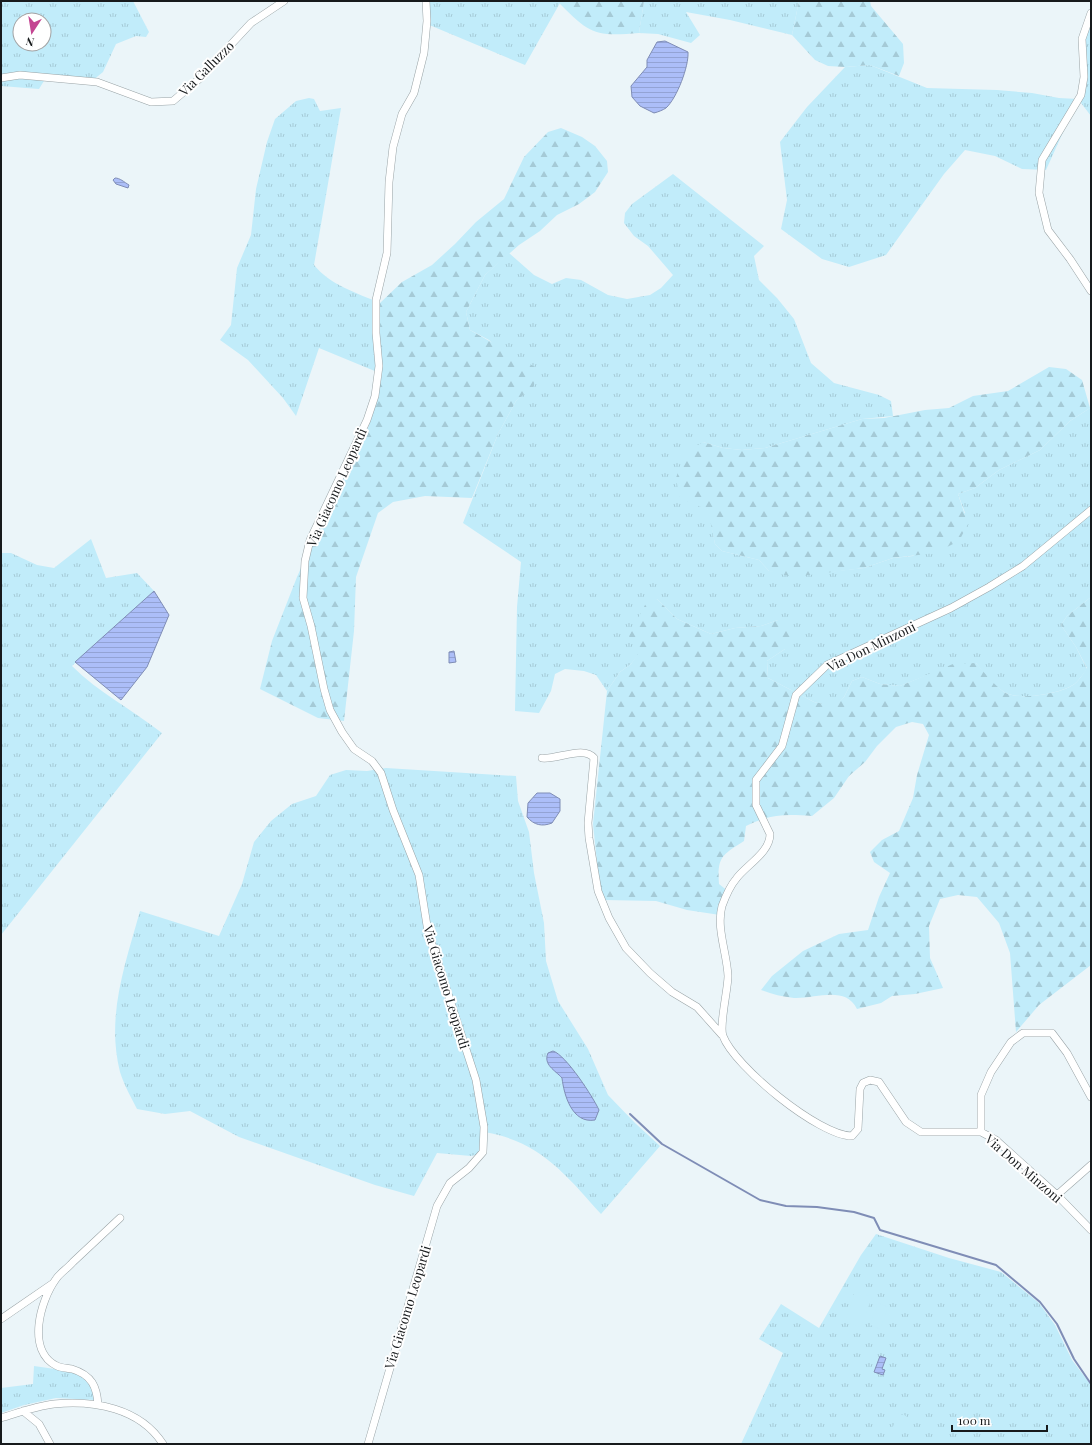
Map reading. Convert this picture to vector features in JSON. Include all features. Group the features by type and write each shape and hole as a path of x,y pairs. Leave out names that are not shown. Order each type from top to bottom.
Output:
{"street":[{"name":"Via Galluzzo","path":"1,78 20,75 97,82 151,102 173,101 198,80 251,23 284,1"},
{"name":"Via Giacomo Leopardi","path":"368,1444 437,1206 450,1183 469,1168 483,1152 484,1127 476,1080 428,932 418,875 393,810 382,773 372,761 354,749 342,732 330,710 311,626 303,598 306,561 310,540 363,427 375,396 379,366 376,333 376,300 388,253 389,182 393,147 402,114 414,93 424,53 427,21 426,1"},
{"path":"1091,13 1082,38 1084,77 1081,95 1042,160 1039,193 1048,230 1091,291"},
{"name":"Via Don Minzoni","path":"1091,510 1017,570 951,608 828,665 796,695 782,746 756,780 756,805 770,834 770,838 766,848 736,879 723,905 720,916 728,977 722,1035 733,1054 797,1112 838,1133 852,1136 858,1129 860,1089 863,1083 870,1080 879,1082 906,1122 921,1132 981,1132 996,1140 1057,1195 1091,1230"},
{"path":"542,758 557,758 580,752 587,753 594,758 588,824 589,838 598,891 607,912 626,948 650,974 672,992 697,1007 722,1035"},
{"path":"981,1132 981,1095 991,1072 1011,1042 1023,1033 1052,1033 1067,1053 1091,1097"},
{"path":"1057,1195 1091,1165"},
{"path":"98,1405 95,1385 86,1376 73,1369 58,1367 48,1360 41,1349 38,1337 44,1302 56,1279 120,1218"},
{"path":"1,1319 54,1283"},
{"path":"1,1418 53,1404 98,1405 118,1409 133,1416 148,1426 163,1444"},
{"path":"23,1412 40,1424 50,1444"}],"green space":[{"path":"1,1 133,1 149,32 146,37 136,36 116,44 103,72 92,81 47,76 39,89 1,86"},
{"path":"428,1 557,1 560,3 525,65 427,24"},
{"path":"557,1 644,1 639,33 611,34 593,30 577,20"},
{"path":"644,1 799,1 792,35 730,20 686,12 700,35 691,43 658,34 639,33"},
{"path":"799,1 870,1 871,6 903,44 904,63 899,76 870,65 845,67 828,66 815,60 792,35"},
{"path":"1091,14 1091,116 1078,99 1083,87 1084,38"},
{"path":"870,65 927,88 997,90 1078,99 1046,170 1022,169 995,156 965,150 944,174 886,255 849,267 822,259 781,229 787,200 780,142 807,107 845,67"},
{"path":"309,98 314,99 320,111 341,108 314,265 320,272 336,283 380,303 378,321 382,374 319,348 296,416 283,398 248,360 220,340 231,325 237,268 251,235 256,189 267,142 275,119 296,101"},
{"path":"561,128 582,137 595,146 607,161 608,172 595,192 579,204 557,215 540,231 519,245 485,275 466,312 470,330 535,367 534,386 516,401 498,434 472,498 425,496 393,502 378,513 356,577 354,631 344,721 318,718 260,689 272,641 297,577 327,509 367,431 377,401 382,374 378,320 380,303 402,282 432,265 476,222 504,199 524,157 548,132"},
{"path":"673,174 764,246 754,256 759,280 777,298 794,319 811,363 834,383 879,395 891,401 893,416 862,419 765,448 742,450 723,448 703,442 680,497 709,510 715,544 722,551 759,560 769,571 818,573 864,568 893,558 913,556 965,513 958,494 975,488 999,470 1040,450 1070,421 1090,408 1091,597 1067,616 1061,625 1076,647 1087,669 1075,684 1049,694 1028,696 1010,695 996,686 976,663 925,676 900,686 880,684 862,677 852,681 844,697 834,707 814,702 768,678 767,661 785,649 778,620 761,626 735,628 711,634 677,619 657,599 639,654 631,664 620,672 607,691 596,675 584,671 565,669 555,674 551,691 539,713 515,711 517,607 521,562 463,523 498,434 516,401 534,385 489,340 470,330 466,312 485,275 509,253 534,275 552,284 566,278 581,280 608,295 627,299 650,295 661,288 673,275 648,246 634,236 624,223 625,213 632,204"},
{"path":"1049,367 1066,369 1082,380 1090,408 1070,421 1040,450 999,470 975,488 958,494 968,524 959,541 935,553 893,558 864,568 793,577 769,571 759,560 722,551 715,544 708,510 680,498 676,478 684,454 703,442 723,448 742,450 765,448 862,419 884,418 925,410 949,408 973,396 1008,391"},
{"path":"91,539 106,578 137,573 154,591 72,666 93,685 162,733 1,935 1,553 11,553 37,565 54,568"},
{"path":"1091,597 1091,965 1039,1005 1016,1032 1010,953 999,923 977,897 958,895 940,899 929,926 930,958 943,988 915,994 892,996 881,1003 857,1009 852,1002 845,997 838,995 794,998 761,990 772,976 803,951 839,934 868,930 879,897 890,873 874,862 870,852 882,840 899,831 913,798 917,775 929,735 923,724 912,722 896,727 877,746 865,762 849,776 834,798 812,816 793,815 770,817 746,826 744,841 726,854 720,862 719,884 729,892 720,915 687,910 656,901 604,900 600,891 593,824 607,691 620,672 631,664 638,654 629,636 645,605 657,599 677,619 711,634 735,628 761,626 778,620 792,623 796,638 785,649 767,661 768,678 814,702 834,706 844,697 852,681 862,677 880,684 900,686 953,664 976,663 996,686 1010,695 1028,696 1049,694 1067,688 1077,682 1087,668 1076,647 1061,625 1067,616"},
{"path":"386,768 516,776 518,801 529,832 534,873 544,923 546,961 558,1001 588,1049 608,1095 660,1146 601,1214 576,1186 550,1162 521,1143 504,1137 484,1132 487,1152 471,1156 437,1153 414,1196 375,1185 239,1137 190,1111 165,1114 137,1109 128,1091 120,1072 116,1051 116,1011 123,971 140,911 219,936 242,884 254,842 271,821 292,804 316,796 330,775 346,770 367,771"},
{"path":"876,1234 949,1258 1001,1272 1039,1303 1055,1325 1072,1360 1091,1385 1091,1444 741,1444 783,1353 759,1339 781,1304 819,1328 861,1255"},
{"path":"855,1291 872,1297 861,1327 845,1321"},
{"path":"878,1303 888,1307 880,1329 870,1325"},
{"path":"34,1366 76,1372 92,1383 95,1400 56,1398 24,1405 1,1413 1,1388 33,1384"},
{"path":"903,1414 912,1421 899,1438 889,1431"}],"water":[{"path":"665,41 688,52 687,65 678,90 670,103 666,108 654,113 640,106 632,97 631,86 647,67 647,60 657,42"},
{"path":"115,178 120,179 129,185 128,188 116,184 113,180"},
{"path":"154,591 169,615 147,667 121,700 75,662"},
{"path":"454,651 456,662 449,663 449,652"},
{"path":"537,793 550,793 560,799 560,811 552,823 545,825 538,824 532,822 527,817 528,803"},
{"path":"553,1051 565,1060 572,1068 591,1096 599,1110 595,1120 580,1118 571,1107 567,1100 562,1078 550,1067 547,1061 548,1053"},
{"path":"880,1356 886,1358 882,1369 885,1370 883,1375 874,1372"}],"waterway":[{"path":"630,1114 662,1144 760,1200 786,1206 817,1207 854,1212 874,1218 880,1230 996,1265 1040,1302 1057,1324 1074,1359 1091,1384"}]}
